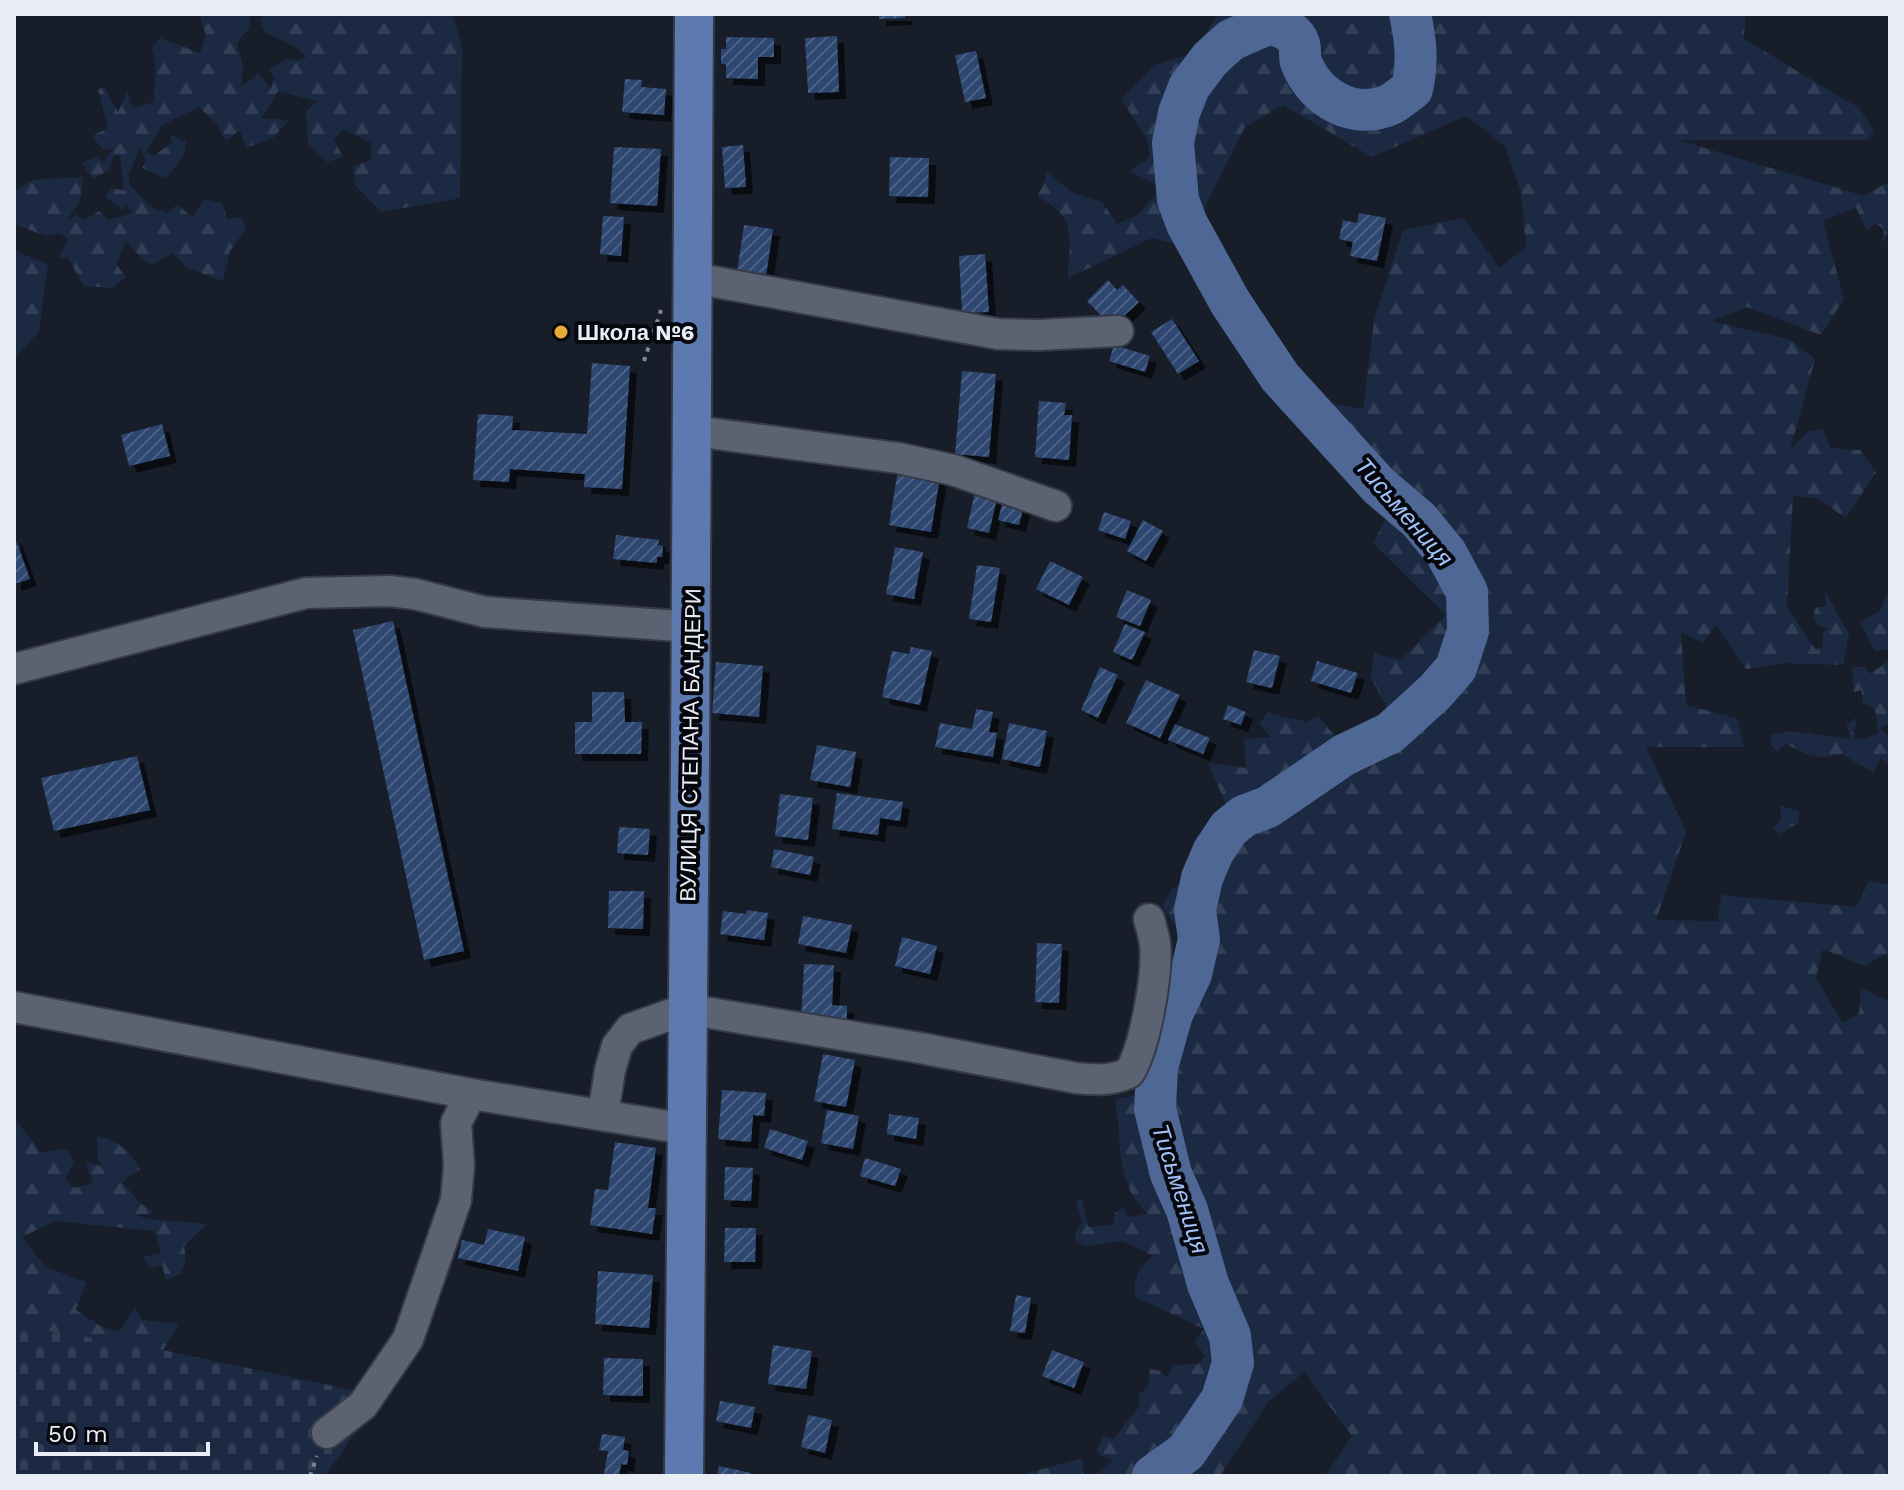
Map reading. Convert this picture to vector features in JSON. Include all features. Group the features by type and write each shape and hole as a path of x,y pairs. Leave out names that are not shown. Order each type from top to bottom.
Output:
{"main road":[{"name":"ВУЛИЦЯ СТЕПАНА БАНДЕРИ","path":"684,1476 686,1009 694,431 694,14"}],"lane":[{"path":"694,278 998,334 1118,331"},
{"path":"694,431 898,458 953,470 1056,506"},
{"path":"14,669 306,593 389,591 415,594 485,612 692,627"},
{"path":"603,1115 617,1046 630,1029 686,1009 915,1047 1076,1078 1116,1079 1129,1073 1142,1045 1154,967 1155,945 1149,919"},
{"path":"14,1007 471,1094 686,1129"},
{"path":"327,1433 363,1405 408,1339 456,1200 459,1165 456,1123 471,1094"}],"green space":[{"path":"199,14 251,14 249,28 237,43 243,66 241,87 258,73 271,89 274,78 269,70 285,59 307,57 294,46 264,32 260,19 267,14 452,14 462,46 460,198 381,212 355,185 353,166 371,160 371,143 343,129 334,140 343,157 327,162 308,144 306,111 317,101 278,91 262,118 289,120 273,138 246,148 240,130 226,141 215,122 199,107 162,125 146,151 153,156 173,142 169,134 186,142 184,156 166,178 142,168 146,161 140,147 129,174 129,184 151,207 167,213 178,204 192,218 204,199 222,203 227,219 241,217 246,228 230,251 223,281 187,268 173,253 151,265 126,240 116,264 126,277 112,288 84,286 68,258 59,257 68,239 60,233 46,236 14,224 14,191 32,180 83,177 80,201 66,221 77,215 83,220 99,211 108,220 133,213 127,204 122,209 105,197 111,189 124,190 120,155 113,156 109,170 93,179 82,163 98,156 103,162 114,148 103,150 92,136 108,128 98,90 104,86 118,112 128,91 132,108 154,102 152,48 160,38 200,53 206,35"},
{"path":"1745,14 1744,39 1859,108 1874,131 1867,140 1678,140 1864,196 1890,181 1890,231 1882,244 1884,229 1876,224 1866,230 1856,207 1823,221 1844,299 1821,335 1747,307 1712,321 1791,340 1815,359 1790,450 1807,432 1823,429 1830,448 1860,450 1876,472 1846,518 1817,498 1793,496 1787,607 1816,650 1823,646 1823,633 1828,628 1820,627 1813,617 1816,607 1826,607 1825,591 1849,634 1843,665 1784,663 1746,669 1716,625 1703,643 1681,632 1686,705 1737,718 1744,747 1646,747 1686,832 1656,920 1718,921 1721,895 1856,907 1869,881 1890,885 1890,958 1885,954 1865,966 1823,949 1816,978 1843,1023 1859,1013 1861,988 1890,1002 1890,1476 1325,1476 1352,1436 1304,1372 1268,1402 1220,1476 1084,1476 1097,1473 1113,1460 1102,1457 1097,1451 1103,1436 1113,1439 1140,1406 1138,1395 1148,1387 1150,1369 1160,1371 1167,1377 1173,1365 1198,1364 1205,1356 1195,1341 1204,1329 1135,1297 1138,1273 1153,1256 1123,1241 1084,1246 1076,1240 1075,1232 1082,1223 1076,1201 1082,1199 1088,1227 1113,1225 1115,1213 1123,1207 1127,1217 1147,1214 1132,1195 1125,1178 1115,1100 1172,1086 1174,1058 1171,1035 1160,1016 1136,1001 1137,988 1142,984 1171,981 1201,966 1162,905 1174,887 1214,879 1192,849 1226,804 1208,763 1246,768 1244,739 1271,737 1259,723 1268,713 1307,722 1318,716 1340,742 1391,715 1371,678 1374,653 1401,660 1446,615 1373,543 1385,521 1396,522 1455,598 1475,593 1463,566 1428,521 1314,400 1363,409 1374,320 1403,230 1464,218 1499,268 1526,247 1521,192 1505,146 1466,116 1372,157 1283,105 1245,127 1185,246 1152,238 1068,278 1070,240 1066,221 1050,204 1037,196 1047,172 1073,193 1102,202 1117,224 1138,215 1162,188 1130,171 1150,157 1147,139 1121,99 1155,65 1191,54 1218,15"},
{"path":"14,250 48,265 39,331 14,360"},
{"path":"1888,592 1890,649 1875,651 1860,622 1880,611"},
{"path":"1890,660 1890,728 1888,724 1880,728 1890,737 1888,764 1880,758 1874,773 1842,754 1813,756 1786,744 1777,752 1771,745 1770,735 1789,731 1851,739 1846,724 1856,718 1855,738 1861,740 1878,734 1875,709 1863,703 1861,690 1854,692 1852,667 1865,667 1870,674"},
{"path":"1780,805 1799,812 1799,824 1779,834 1773,827 1781,820"},
{"path":"14,1118 41,1152 67,1149 74,1162 65,1179 74,1188 93,1183 86,1163 102,1166 98,1159 97,1136 122,1147 140,1169 122,1182 140,1203 155,1213 135,1215 207,1224 184,1246 186,1258 181,1274 166,1280 162,1265 153,1268 142,1257 161,1253 155,1231 55,1221 22,1237 45,1267 86,1282 76,1310 100,1326 119,1332 135,1307 142,1320 179,1324 163,1350 14,1326"},
{"path":"14,1326 134,1344 381,1396 325,1476 14,1476"},
{"path":"1083,1458 1083,1476 1027,1476 1028,1473"}],"building":[{"path":"879,14 905,14 905,18 879,19"},
{"path":"837,36 839,92 808,93 805,38"},
{"path":"726,37 774,38 774,57 758,57 758,79 726,78 726,64 721,64 721,49 726,49"},
{"path":"976,51 986,98 965,102 955,55"},
{"path":"625,79 642,80 641,87 666,89 664,115 622,112"},
{"path":"743,145 746,187 725,188 722,147"},
{"path":"614,147 661,149 657,206 610,203"},
{"path":"890,157 929,158 928,197 889,196"},
{"path":"1359,213 1386,218 1377,261 1350,256 1353,242 1339,239 1343,220 1357,223"},
{"path":"603,216 624,217 621,256 600,254"},
{"path":"744,225 773,229 766,276 737,272"},
{"path":"985,254 989,312 962,313 959,256"},
{"path":"1108,280 1117,290 1123,285 1139,302 1112,327 1087,301"},
{"path":"1172,319 1199,361 1178,374 1151,332"},
{"path":"1114,345 1150,356 1145,372 1109,361"},
{"name":"Школа №6","path":"592,363 630,366 622,489 584,487 585,474 510,469 509,482 473,480 478,414 513,416 512,430 587,434"},
{"path":"962,371 996,374 989,457 955,454"},
{"path":"1039,401 1066,403 1064,415 1072,415 1069,460 1035,457"},
{"path":"162,424 170,456 129,466 121,435"},
{"path":"898,470 940,477 931,532 889,525"},
{"path":"975,492 997,498 989,533 967,528"},
{"path":"1003,501 1024,505 1019,525 998,520"},
{"path":"1104,512 1131,521 1125,539 1098,530"},
{"path":"1143,520 1163,531 1146,561 1127,551"},
{"path":"14,535 30,579 14,584"},
{"path":"616,535 659,540 658,545 663,546 662,557 657,557 657,563 613,559"},
{"path":"895,547 923,552 914,599 886,594"},
{"path":"1050,561 1083,577 1069,605 1036,589"},
{"path":"977,565 1000,568 991,622 969,619"},
{"path":"1127,590 1151,600 1140,626 1116,617"},
{"path":"393,621 464,951 424,960 353,630"},
{"path":"1125,624 1145,632 1132,660 1113,652"},
{"path":"911,647 932,651 920,705 882,697 892,651 909,654"},
{"path":"1254,650 1280,656 1272,688 1246,682"},
{"path":"1317,661 1358,673 1351,693 1311,681"},
{"path":"716,662 763,666 759,717 712,713"},
{"path":"1100,667 1118,675 1098,718 1081,710"},
{"path":"1146,680 1180,695 1160,738 1126,723"},
{"path":"592,692 624,692 625,722 642,722 641,754 575,754 575,722 592,722"},
{"path":"1228,705 1246,712 1241,725 1223,719"},
{"path":"976,709 993,712 989,732 997,733 993,757 935,747 940,723 972,729"},
{"path":"1009,723 1047,731 1040,767 1002,759"},
{"path":"1175,724 1210,738 1203,754 1168,740"},
{"path":"817,745 856,752 850,787 810,780"},
{"path":"137,756 150,810 54,831 41,778"},
{"path":"837,793 903,802 900,821 880,818 878,835 832,829"},
{"path":"780,794 813,798 808,840 775,836"},
{"path":"619,827 650,829 648,855 617,853"},
{"path":"774,849 814,857 810,875 771,867"},
{"path":"609,891 644,891 643,929 608,928"},
{"path":"747,910 768,913 764,940 720,934 723,911 746,914"},
{"path":"803,916 852,925 846,953 798,944"},
{"path":"902,937 937,946 930,974 895,966"},
{"path":"1037,943 1062,944 1059,1003 1035,1002"},
{"path":"804,964 834,965 832,1005 847,1006 847,1024 801,1022"},
{"path":"823,1054 855,1060 846,1107 814,1101"},
{"path":"722,1090 766,1093 764,1116 753,1115 751,1142 718,1139"},
{"path":"827,1110 859,1116 853,1149 821,1143"},
{"path":"889,1114 919,1118 916,1139 887,1134"},
{"path":"770,1129 808,1141 802,1160 764,1148"},
{"path":"615,1142 656,1148 648,1208 656,1208 652,1234 590,1225 595,1189 608,1190"},
{"path":"865,1158 901,1169 895,1186 860,1176"},
{"path":"725,1167 753,1168 751,1201 724,1200"},
{"path":"725,1228 756,1228 755,1262 724,1262"},
{"path":"488,1229 525,1237 518,1271 458,1258 462,1240 484,1245"},
{"path":"598,1271 653,1275 649,1328 595,1324"},
{"path":"1016,1295 1031,1298 1025,1333 1010,1331"},
{"path":"773,1345 812,1351 806,1389 768,1384"},
{"path":"1052,1350 1084,1362 1074,1388 1042,1376"},
{"path":"604,1358 643,1359 643,1396 603,1395"},
{"path":"720,1401 755,1407 751,1428 716,1421"},
{"path":"808,1415 832,1420 825,1453 801,1447"},
{"path":"602,1434 625,1437 623,1450 629,1451 627,1465 621,1464 619,1476 604,1474 608,1451 599,1450"},
{"path":"719,1466 751,1473 751,1476 717,1476"}],"waterway":[{"name":"Тисьмениця","path":"1153,1476 1186,1452 1222,1399 1233,1363 1230,1336 1208,1284 1187,1210 1171,1174 1155,1109 1157,1067 1172,1014 1191,974 1199,939 1195,910 1202,878 1213,852 1229,828 1244,816 1268,807 1344,755 1390,733 1435,692 1456,668 1468,631 1467,592 1446,553 1419,520 1379,486 1280,377 1230,302 1187,224 1178,200 1173,143 1179,113 1189,87 1210,59 1231,40 1270,23 1294,36 1300,46 1301,62 1307,75 1326,96 1350,108 1364,110 1391,104 1412,89 1416,52 1410,14"}],"place":[{"name":"Школа №6","path":"561,332"}]}
